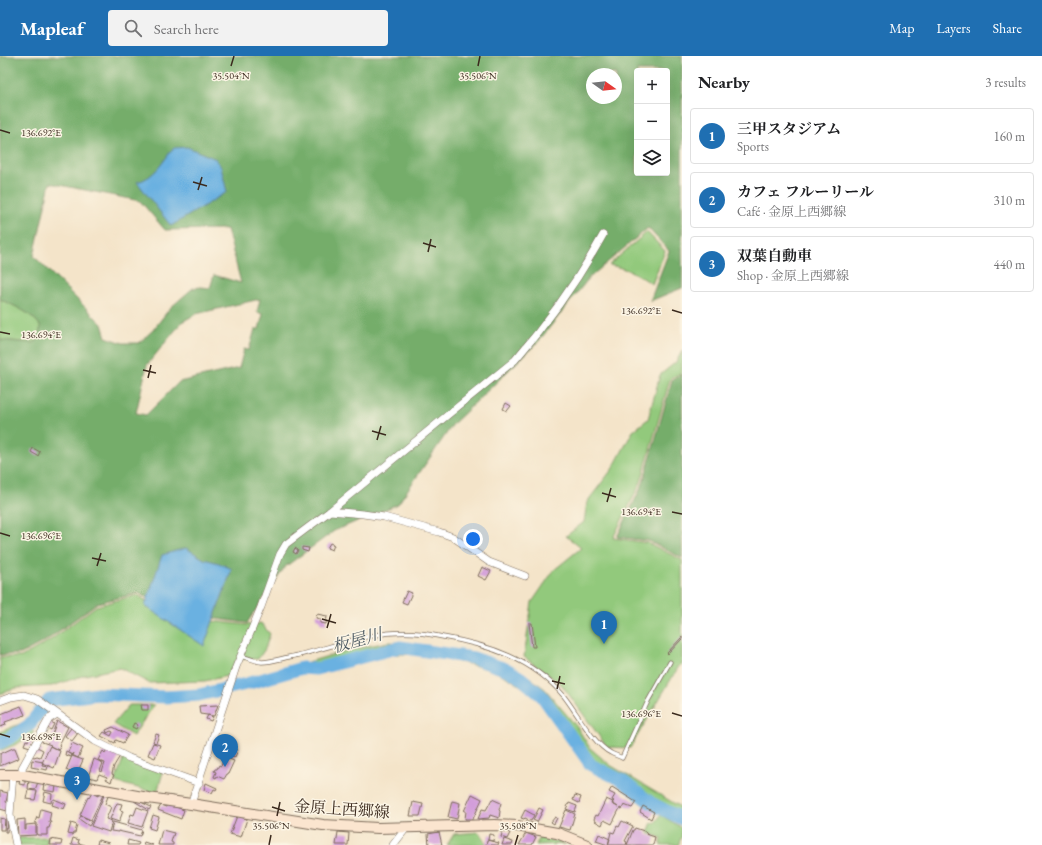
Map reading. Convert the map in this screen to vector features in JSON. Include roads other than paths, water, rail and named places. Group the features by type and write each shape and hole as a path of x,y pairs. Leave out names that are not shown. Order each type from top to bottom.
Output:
{"main road":[{"name":"金原上西郷線","path":"0,775 18,774 148,798 324,825 378,828 495,824 557,833 587,845"}],"street":[{"path":"191,804 199,783 231,679 261,607 280,554 286,544 330,511 515,360 565,297 588,262 603,235"},
{"path":"330,511 384,517 438,532 453,537 489,562 525,576"},
{"path":"0,701 11,697 24,695 37,699 95,741 129,758 199,783"},
{"path":"16,845 10,815 18,774 49,719 56,713"},
{"path":"393,845 407,827"}],"lane":[{"path":"240,656 261,662 280,659 310,653 384,633 419,634 443,637 473,644 498,651 515,658 541,673 563,695 599,744 610,753 622,758 648,701 670,662"}],"water":[{"path":"187,147 216,159 221,167 227,192 171,226 137,182 153,173 162,164 173,148"},
{"path":"186,548 204,559 219,563 232,569 204,646 145,606 162,555"}],"waterway":[{"name":"板屋川","path":"0,743 29,725 49,700 98,694 166,697 199,695 246,684 302,668 316,669 400,647 473,658 508,670 521,678 542,696 591,765 621,780 651,803 682,819"}],"place":[{"name":"三甲スタジアム","path":"604,644"},
{"name":"カフェ フルーリール","path":"225,767"},
{"name":"双葉自動車","path":"77,800"}]}
